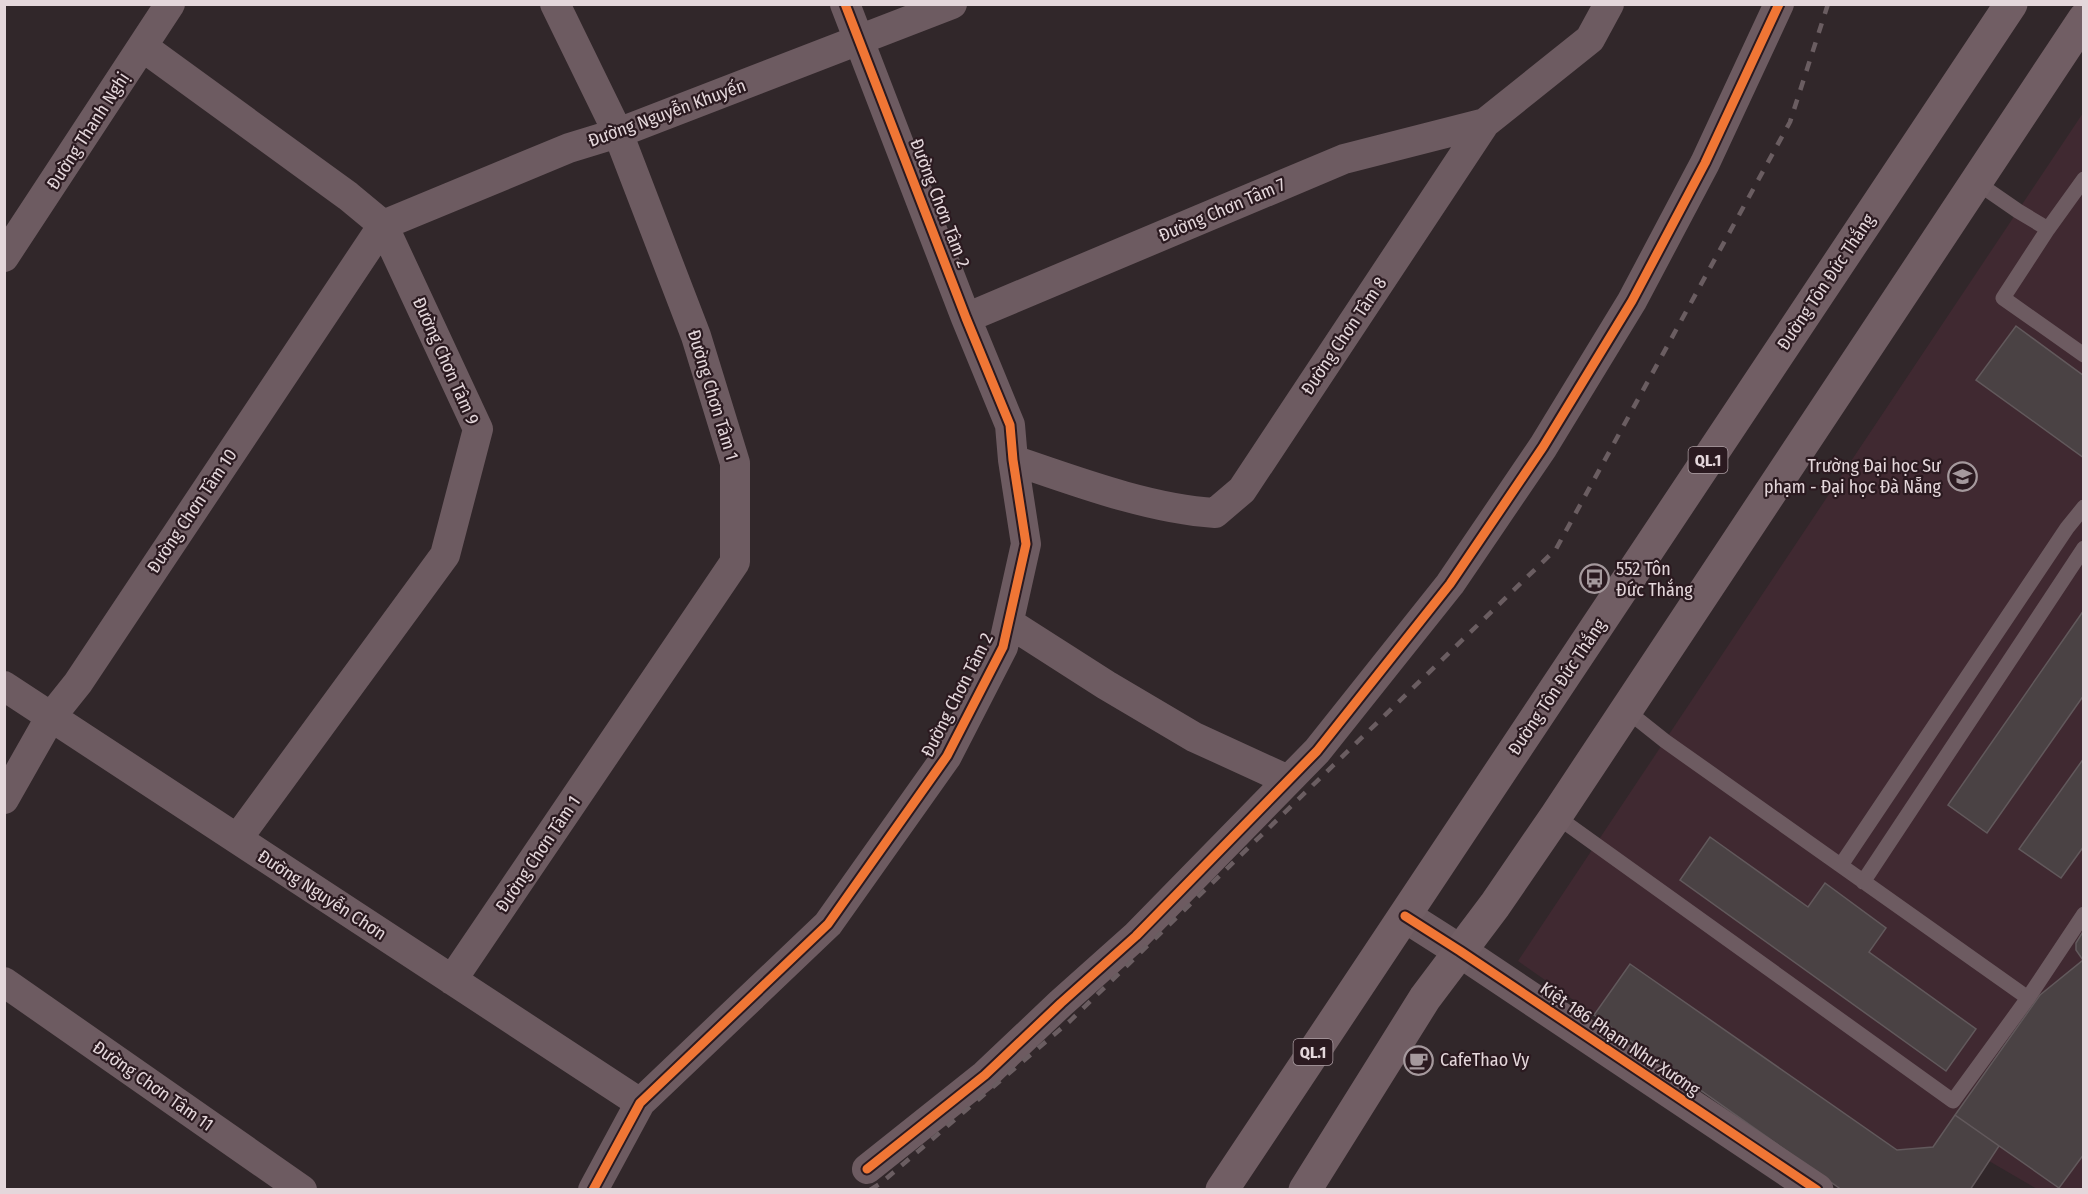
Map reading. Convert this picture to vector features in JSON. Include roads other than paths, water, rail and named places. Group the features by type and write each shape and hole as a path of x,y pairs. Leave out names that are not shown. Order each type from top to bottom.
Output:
{"highway":[{"name":"Đường Tôn Đức Thắng","path":"1222,1190 2011,4"},
{"path":"1305,1190 1425,998 1495,905 1556,816 2084,19"}],"street":[{"name":"Đường Thanh Nghị","path":"4,256 170,4"},
{"name":"Đường Chơn Tâm 1","path":"452,980 735,562 735,463 696,336 618,133 555,4"},
{"name":"Đường Chơn Tâm 2","path":"593,1190 640,1103 828,924 947,756 1004,647 1026,544 1010,425 966,318 845,4"},
{"name":"Đường Nguyễn Khuyến","path":"383,225 569,148 618,133 952,4"},
{"name":"Đường Chơn Tâm 8","path":"1013,460 1092,486 1187,512 1215,513 1242,490 1485,123 1590,39 1609,4"},
{"path":"867,1169 985,1075 1136,936 1317,751 1450,584 1543,447 1632,301 1705,164 1779,4"},
{"name":"Đường Chơn Tâm 9","path":"143,47 348,196 383,225 478,429 445,555 237,839"},
{"name":"Đường Chơn Tâm 7","path":"966,318 1344,159 1485,123"},
{"name":"Đường Chơn Tâm 10","path":"4,800 50,718 78,683 383,225"},
{"path":"1009,623 1106,685 1194,737 1288,780"},
{"name":"Đường Nguyễn Chơn","path":"4,686 640,1103"},
{"name":"Kiệt 186 Phạm Như Xương","path":"1405,916 1816,1190"},
{"name":"Đường Chơn Tâm 11","path":"4,982 302,1190"}],"lane":[{"path":"2084,179 2003,298 2084,355"},
{"path":"1976,182 2048,229"},
{"path":"1841,865 2067,528 2083,509"},
{"path":"1863,882 2084,548"},
{"path":"1626,710 1665,741 2028,998"},
{"path":"1556,816 1953,1101 2028,998 2084,914"}],"railway":[{"path":"870,1190 1070,1021 1556,549 1790,122 1828,4"}],"place":[{"name":"Trường Đại học Sư phạm - Đại học Đà Nẵng","path":"1962,476"},
{"name":"552 Tôn Đức Thắng","path":"1595,579"},
{"name":"CafeThao Vy","path":"1419,1060"}]}
